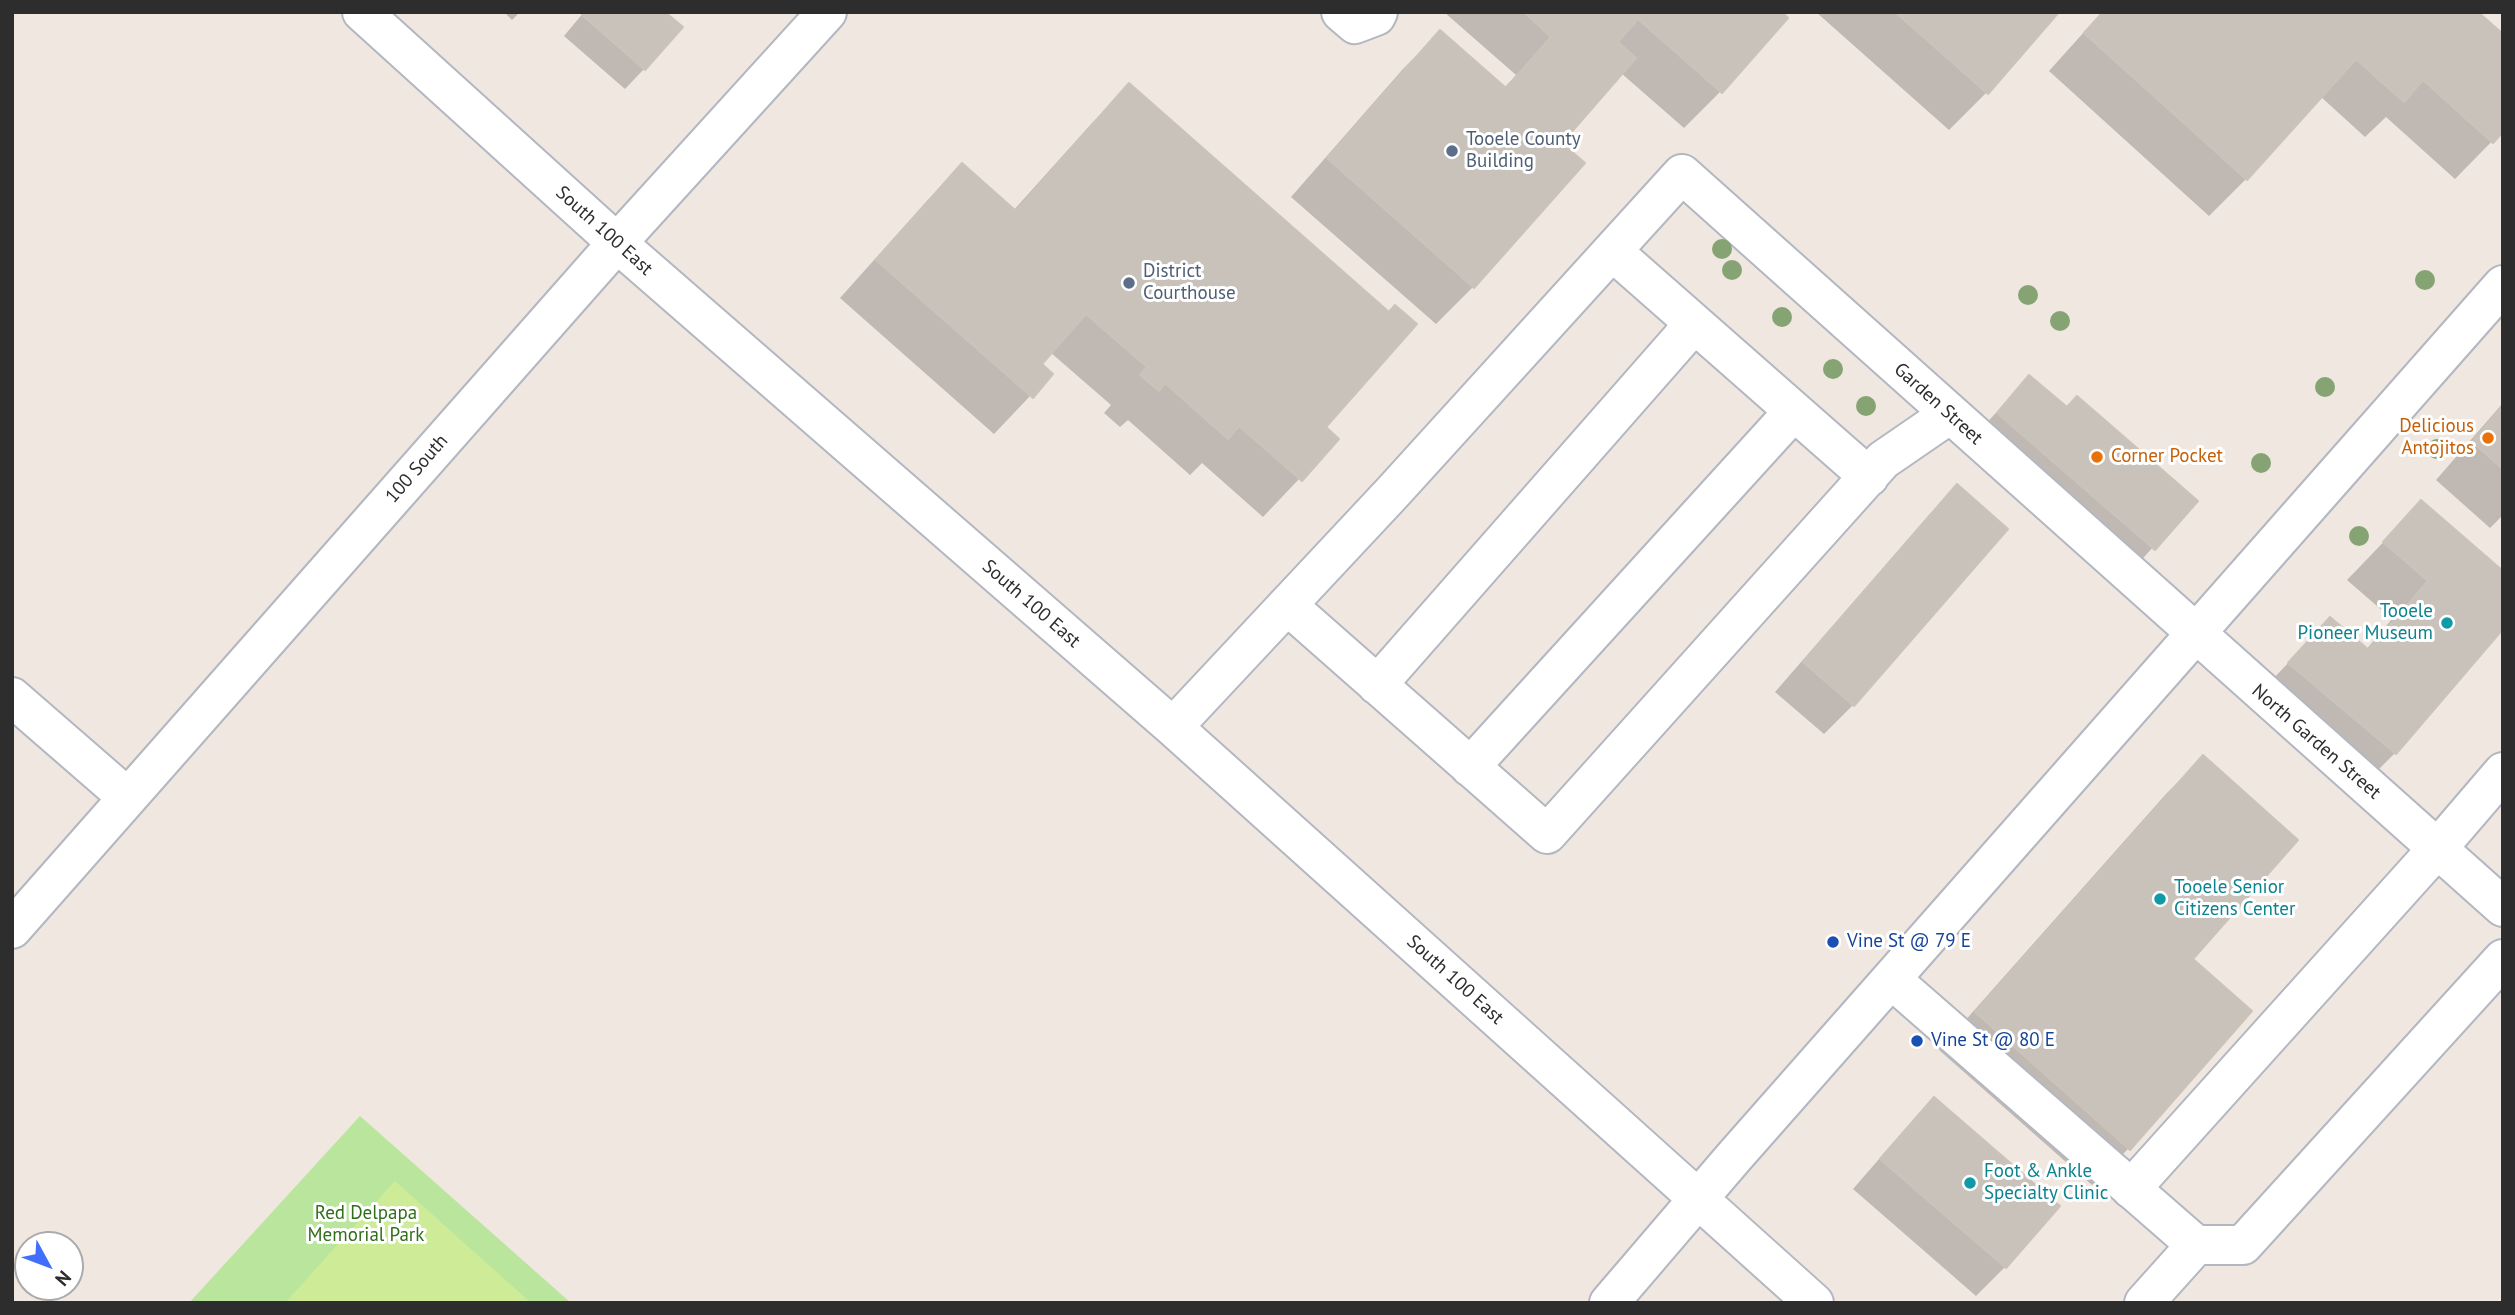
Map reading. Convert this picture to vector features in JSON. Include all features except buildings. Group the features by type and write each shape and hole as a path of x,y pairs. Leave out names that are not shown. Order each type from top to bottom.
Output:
{"street":[{"name":"South 100 East","path":"362,12 617,243 1173,727 1814,1303"},
{"name":"100 South","path":"12,929 617,243 827,12"},
{"path":"1341,12 1355,24 1376,16 1378,12"},
{"name":"Garden Street","path":"1612,251 1682,174 2195,635"},
{"path":"1173,727 1612,251 1869,477"},
{"path":"1609,1303 1698,1198 2503,285"},
{"path":"1377,685 1694,324"},
{"path":"1470,766 1794,411"},
{"path":"1287,605 1547,834 1883,460 1950,414"},
{"name":"North Garden Street","path":"2195,635 2437,849"},
{"path":"12,697 127,797"},
{"path":"2131,1189 2503,772"},
{"path":"2437,849 2502,905"},
{"path":"1891,979 2196,1245 2243,1245 2503,959"},
{"path":"2144,1303 2196,1245"}],"green space":[{"name":"Red Delpapa Memorial Park","path":"360,1116 571,1303 189,1303"},
{"path":"395,1181 531,1303 285,1303"}],"place":[{"name":"Tooele County Building","path":"1452,151"},
{"name":"District Courthouse","path":"1129,283"},
{"name":"Delicious Antojitos","path":"2488,438"},
{"name":"Corner Pocket","path":"2097,457"},
{"name":"Tooele Pioneer Museum","path":"2447,623"},
{"name":"Tooele Senior Citizens Center","path":"2160,899"},
{"name":"Vine St @ 79 E","path":"1833,942"},
{"name":"Vine St @ 80 E","path":"1917,1041"},
{"name":"Foot & Ankle Specialty Clinic","path":"1970,1183"}]}
